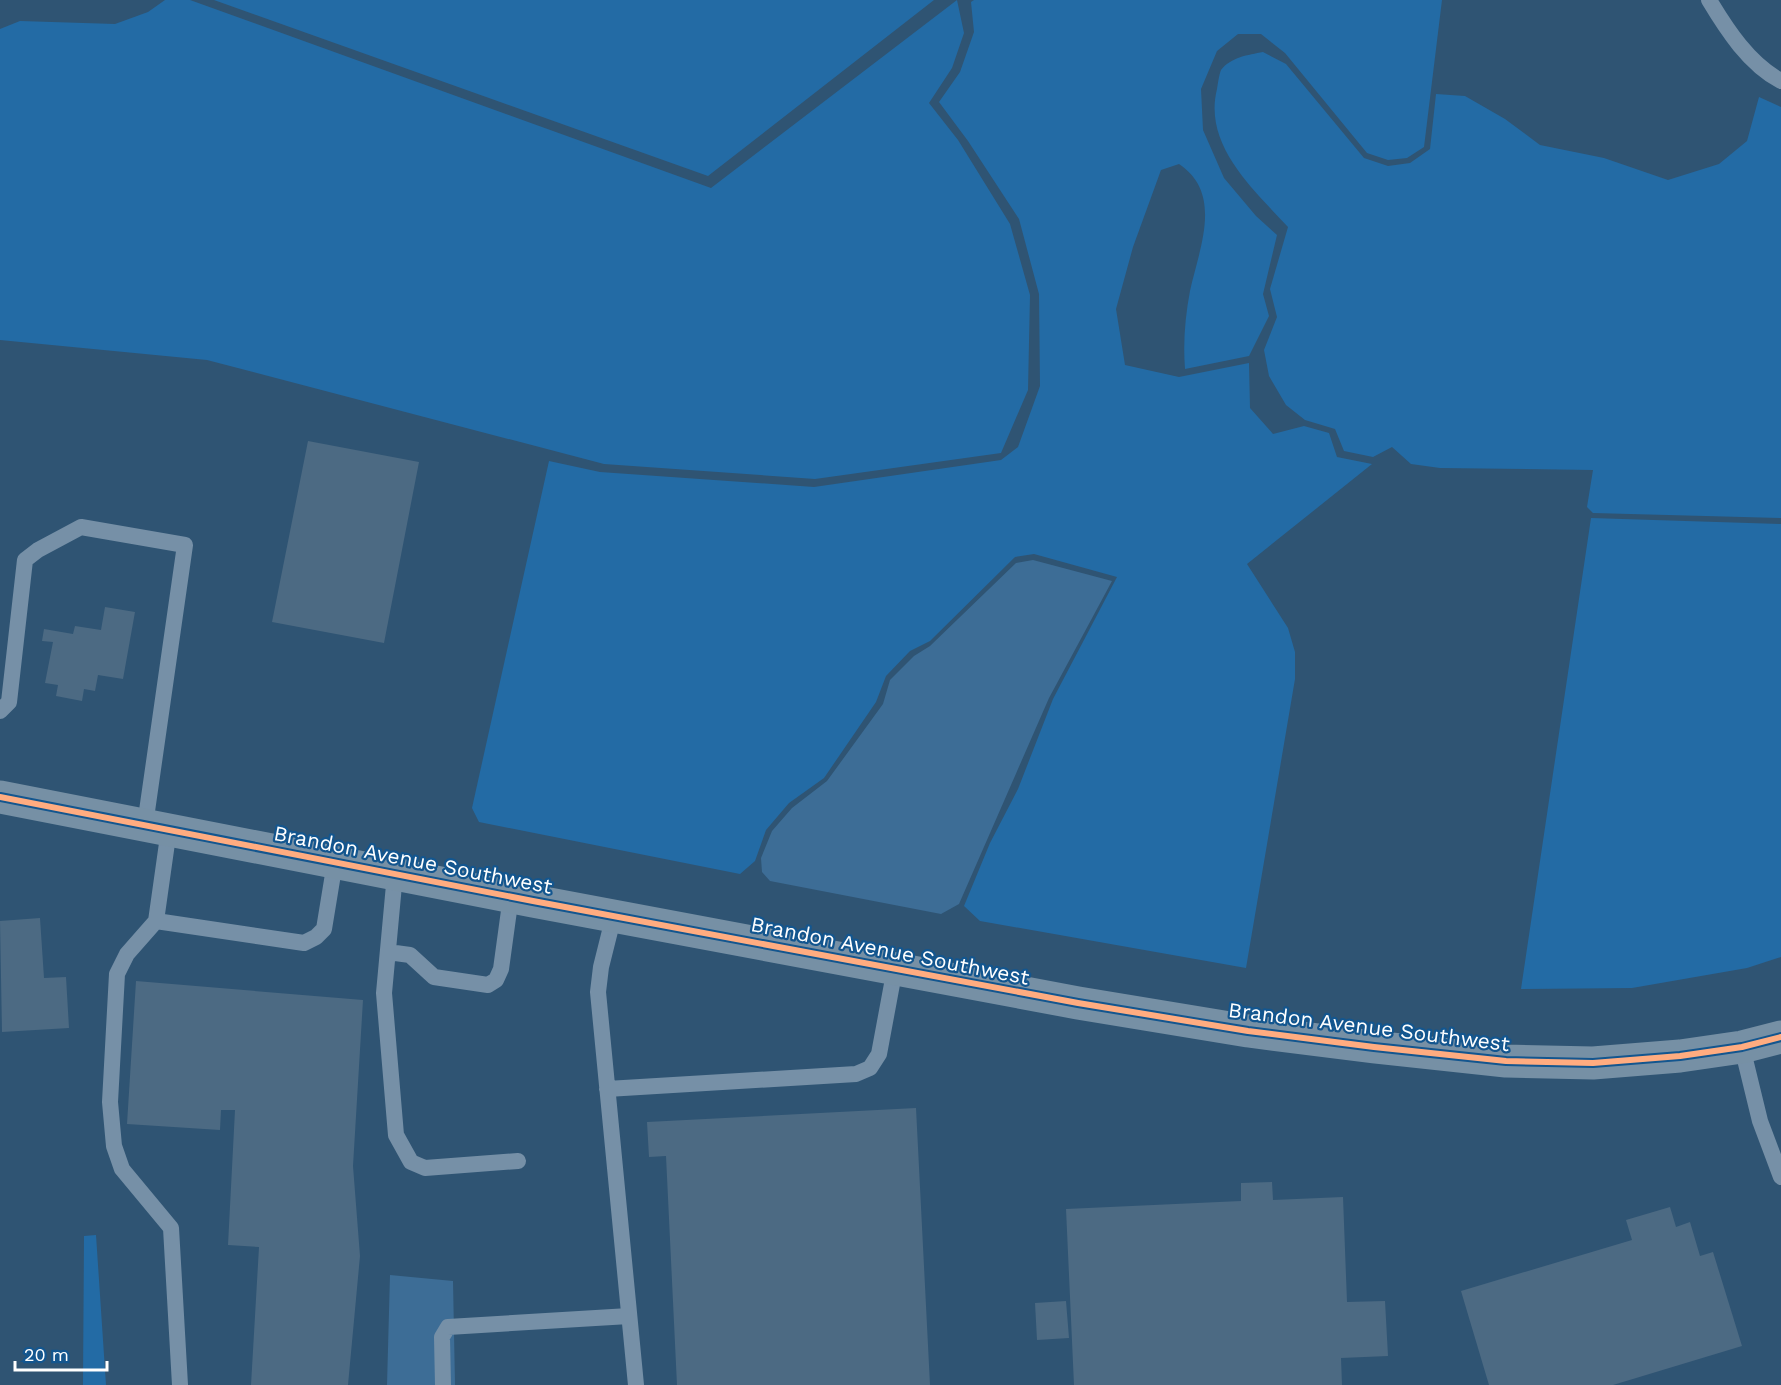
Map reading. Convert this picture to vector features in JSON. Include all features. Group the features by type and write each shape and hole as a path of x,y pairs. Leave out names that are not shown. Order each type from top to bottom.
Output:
{"main road":[{"name":"Brandon Avenue Southwest","path":"0,797 1078,1003 1248,1031 1506,1061 1593,1063 1680,1056 1742,1047 1781,1037"}],"lane":[{"path":"1709,0 1724,24 1751,58 1769,75 1781,81"},
{"path":"0,711 9,702 25,560 38,550 81,528 185,545 157,827 156,921 127,954 117,974 111,1102 114,1146 122,1169 171,1228 180,1385"},
{"path":"156,921 304,943 316,938 324,929 335,862"},
{"path":"396,874 384,993 396,1135 411,1161 425,1168 518,1161"},
{"path":"388,952 410,955 434,977 488,985 496,980 501,969 511,896"},
{"path":"614,915 601,967 598,992 636,1385"},
{"path":"608,1089 856,1074 870,1068 879,1054 895,968"},
{"path":"1742,1047 1760,1121 1781,1177"},
{"path":"443,1385 442,1337 448,1327 629,1316"}],"shaded area":[{"path":"165,0 190,0 711,188 957,0 964,33 952,68 929,103 958,140 1010,224 1030,295 1028,390 1001,453 815,479 604,464 207,360 0,340 0,29 20,21 115,24 148,12"},
{"path":"214,0 934,0 708,176"},
{"path":"974,0 1442,0 1424,147 1407,158 1388,160 1367,153 1285,53 1261,34 1238,34 1217,51 1201,89 1203,130 1224,178 1256,216 1277,235 1263,294 1269,316 1249,356 1185,369 1184,340 1187,310 1205,223 1205,206 1201,191 1193,176 1179,164 1161,170 1133,247 1116,309 1125,365 1179,377 1249,363 1250,408 1273,434 1304,426 1329,433 1337,457 1372,464 1247,564 1288,628 1295,652 1295,679 1246,968 980,921 964,906 990,843 1018,789 1053,699 1117,577 1034,554 1015,557 930,641 910,651 886,676 876,702 824,778 789,803 766,830 755,861 740,874 479,822 472,808 549,461 600,472 814,487 1001,460 1018,447 1040,386 1039,294 1019,219 968,141 939,102 960,72 974,32 971,2"},
{"path":"1263,52 1286,64 1364,158 1388,166 1410,163 1430,149 1436,94 1465,96 1505,119 1540,145 1604,158 1668,180 1719,164 1747,141 1759,97 1781,107 1781,518 1593,513 1587,507 1593,470 1440,468 1411,464 1392,447 1373,457 1344,451 1335,429 1305,420 1286,405 1269,376 1264,350 1277,317 1270,289 1288,227 1234,165 1217,129 1215,109 1221,70 1235,59"},
{"path":"1591,518 1781,524 1781,957 1747,968 1632,988 1521,989"},
{"path":"1033,560 1112,581 1049,698 959,904 941,914 770,881 762,872 761,858 772,831 792,808 827,781 883,704 890,680 914,656 930,646 1016,563"},
{"path":"96,1235 106,1385 83,1385 84,1236"},
{"path":"390,1275 453,1281 455,1385 387,1385"}],"building":[{"path":"308,441 419,462 384,643 272,622"},
{"path":"105,607 135,612 123,679 98,675 95,691 84,689 82,701 56,696 58,685 45,683 53,642 42,641 44,629 73,634 75,626 101,630"},
{"path":"40,918 44,978 66,977 69,1028 2,1032 0,921"},
{"path":"136,981 363,1000 353,1166 360,1256 348,1385 251,1385 259,1247 228,1245 235,1110 221,1110 220,1130 127,1124"},
{"path":"916,1108 930,1385 677,1385 666,1156 649,1157 647,1122"},
{"path":"1272,1182 1273,1200 1343,1197 1347,1302 1385,1301 1388,1356 1341,1358 1342,1385 1074,1385 1066,1209 1241,1201 1241,1183"},
{"path":"1670,1207 1676,1227 1690,1222 1700,1256 1713,1252 1742,1346 1613,1385 1489,1385 1461,1291 1632,1240 1626,1220"},
{"path":"1066,1301 1069,1338 1037,1340 1035,1303"}],"cycle path":[{"path":"0,797 533,901 1078,1003 1248,1031 1506,1061 1593,1063 1680,1056 1742,1047 1781,1037"}]}
